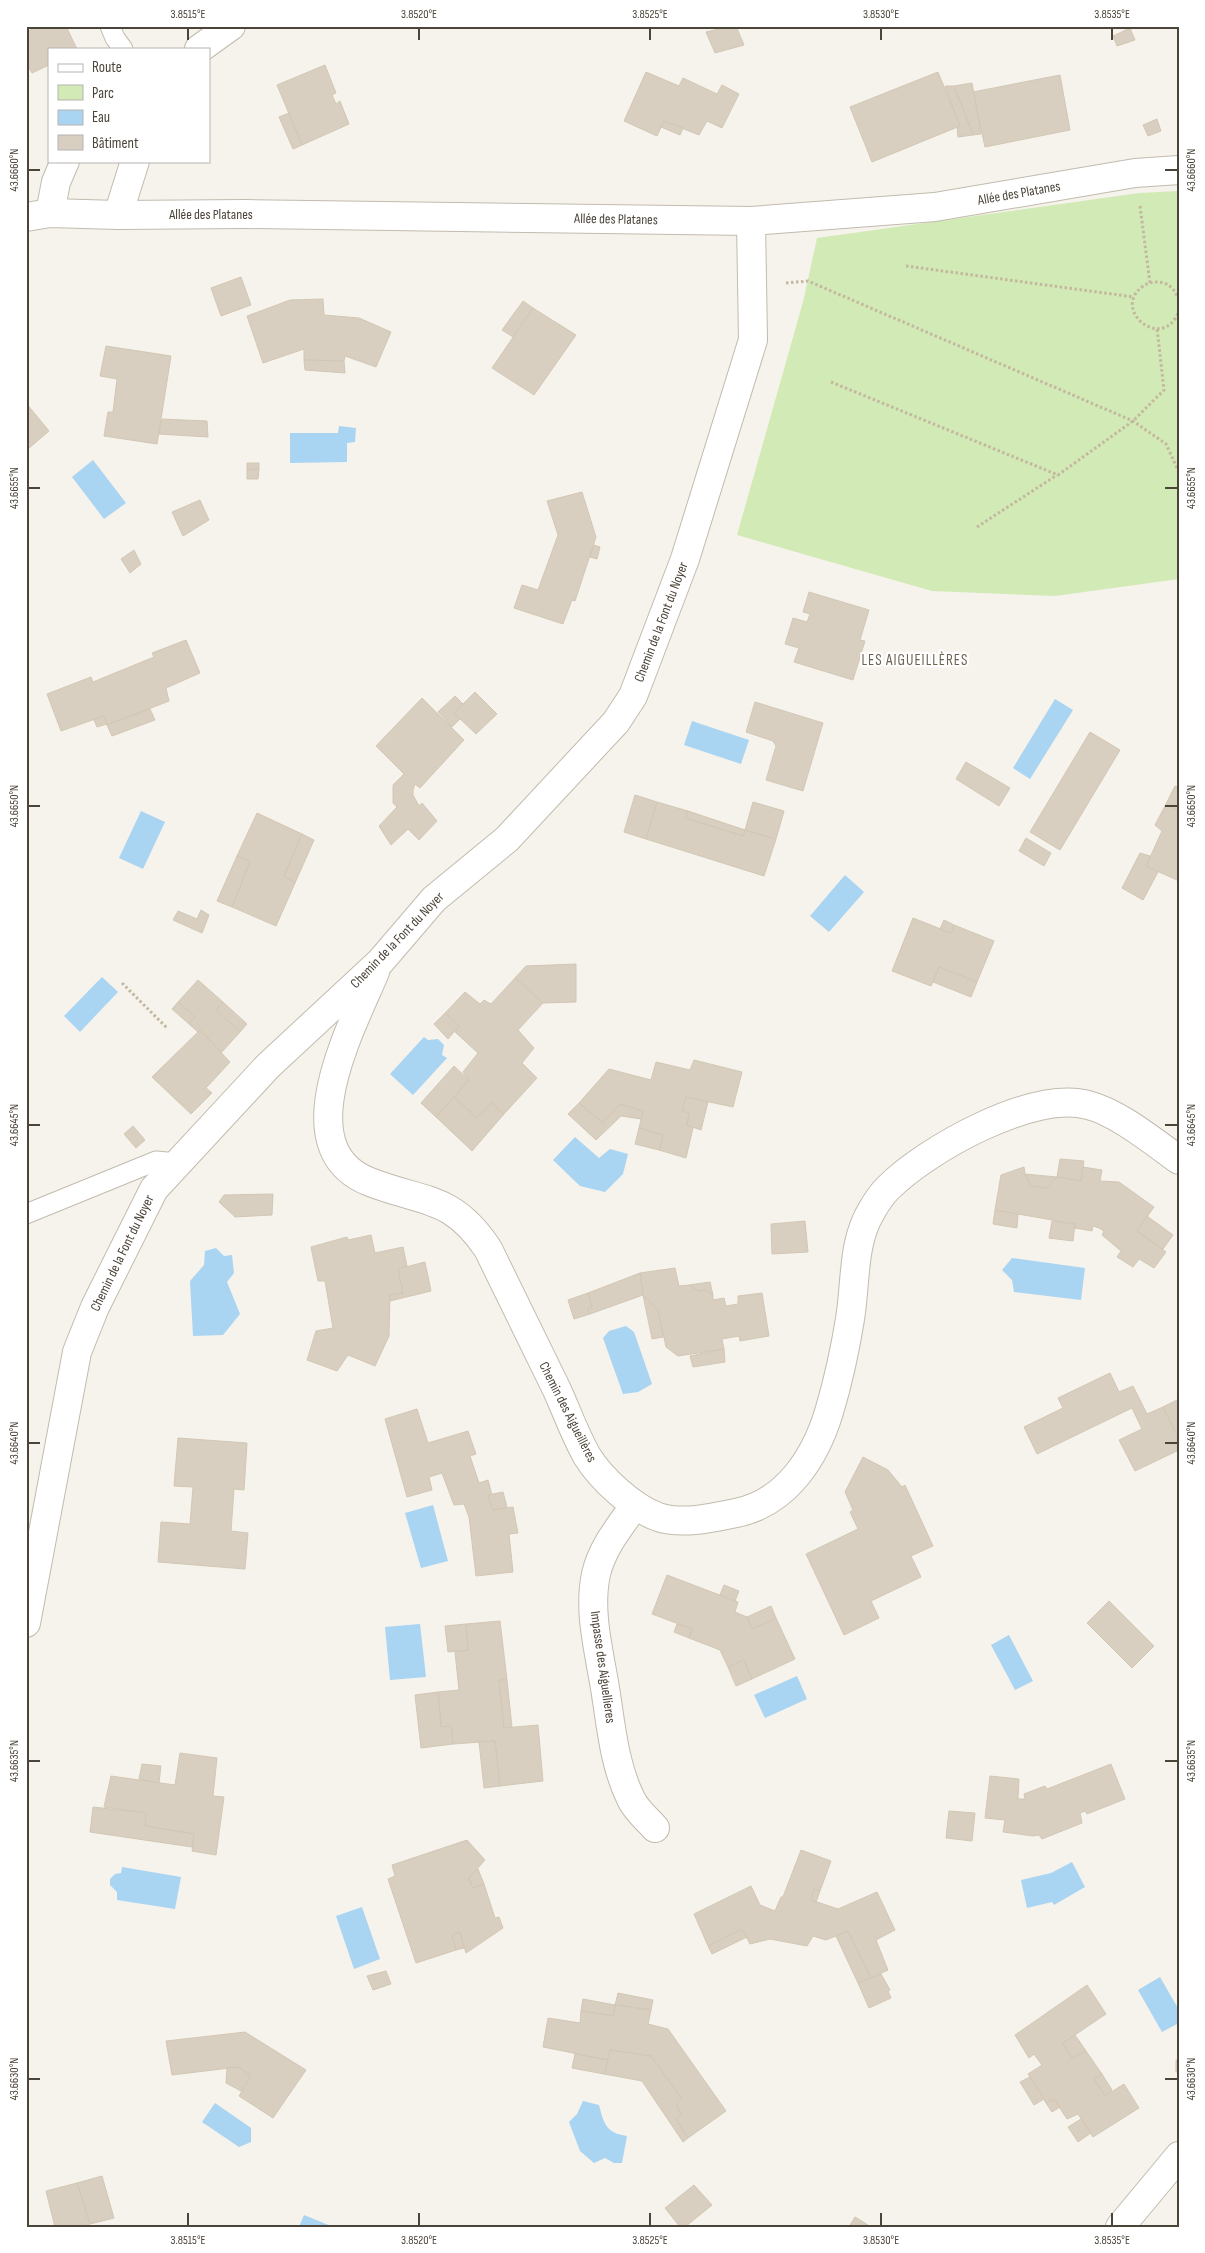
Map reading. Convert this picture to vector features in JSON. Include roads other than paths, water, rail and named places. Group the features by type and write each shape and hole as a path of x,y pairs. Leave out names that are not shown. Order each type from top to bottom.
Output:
{"street":[{"path":"200,48 231,26"},
{"path":"38,215 65,162"},
{"path":"118,215 135,162"},
{"name":"Allée des Platanes","path":"38,215 245,214 751,221 935,207 1135,173 1179,170"},
{"name":"Chemin de la Font du Noyer","path":"26,1623 77,1352 95,1307 154,1189 268,1066 380,962 434,899 507,839 616,722 633,696 685,559 747,365 753,340 751,221"},
{"name":"Chemin des Aigueillères","path":"380,962 346,1041 333,1082 326,1118 333,1152 348,1168 368,1181 445,1205 476,1231 488,1249 588,1457 613,1487 635,1504 659,1517 688,1520 750,1510 778,1494 804,1469 828,1414 840,1370 850,1319 860,1235 870,1212 886,1189 942,1146 990,1123 1041,1105 1072,1102 1105,1110 1179,1160"},
{"name":"Impasse des Aiguellieres","path":"635,1504 611,1539 596,1573 593,1592 594,1622 619,1771 632,1801 655,1828"},
{"path":"1120,2227 1179,2156"}],"lane":[{"path":"110,26 122,48"},
{"path":"26,1214 156,1161 178,1163"}],"water":[{"path":"339,426 356,428 355,442 347,443 347,462 290,463 290,433 338,433"},
{"path":"93,460 126,503 104,519 72,477"},
{"path":"1055,699 1073,710 1030,779 1013,768"},
{"path":"692,721 749,740 741,764 684,745"},
{"path":"141,811 165,822 143,869 119,858"},
{"path":"845,875 864,892 829,932 810,916"},
{"path":"102,977 118,992 80,1032 64,1016"},
{"path":"424,1037 428,1040 438,1039 444,1045 442,1055 447,1058 413,1095 390,1074"},
{"path":"575,1137 599,1158 610,1149 628,1154 623,1174 605,1192 580,1186 553,1160"},
{"path":"216,1248 224,1256 232,1255 234,1273 227,1282 240,1314 223,1335 193,1336 190,1281 204,1265 205,1251"},
{"path":"1012,1258 1085,1268 1081,1300 1014,1292 1012,1280 1002,1270"},
{"path":"626,1326 634,1332 652,1384 638,1392 623,1394 603,1338 609,1331"},
{"path":"433,1505 448,1561 421,1568 405,1513"},
{"path":"420,1624 426,1677 390,1680 385,1627"},
{"path":"1009,1635 1033,1681 1015,1690 991,1645"},
{"path":"797,1676 807,1699 765,1718 754,1695"},
{"path":"1072,1862 1085,1887 1054,1905 1052,1902 1027,1908 1021,1880 1051,1873"},
{"path":"122,1867 181,1877 175,1909 117,1900 117,1892 110,1885 110,1879 115,1874 121,1873"},
{"path":"362,1907 380,1959 354,1969 336,1916"},
{"path":"1160,1977 1179,2010 1179,2023 1162,2032 1138,1990"},
{"path":"583,2101 599,2105 610,2130 627,2136 622,2163 614,2163 605,2158 594,2163 580,2151 569,2122 577,2114"},
{"path":"215,2103 251,2128 251,2142 239,2147 202,2122"},
{"path":"304,2215 331,2226 299,2227"}],"district":[{"name":"LES AIGUEILLÈRES","path":"915,660"}]}
